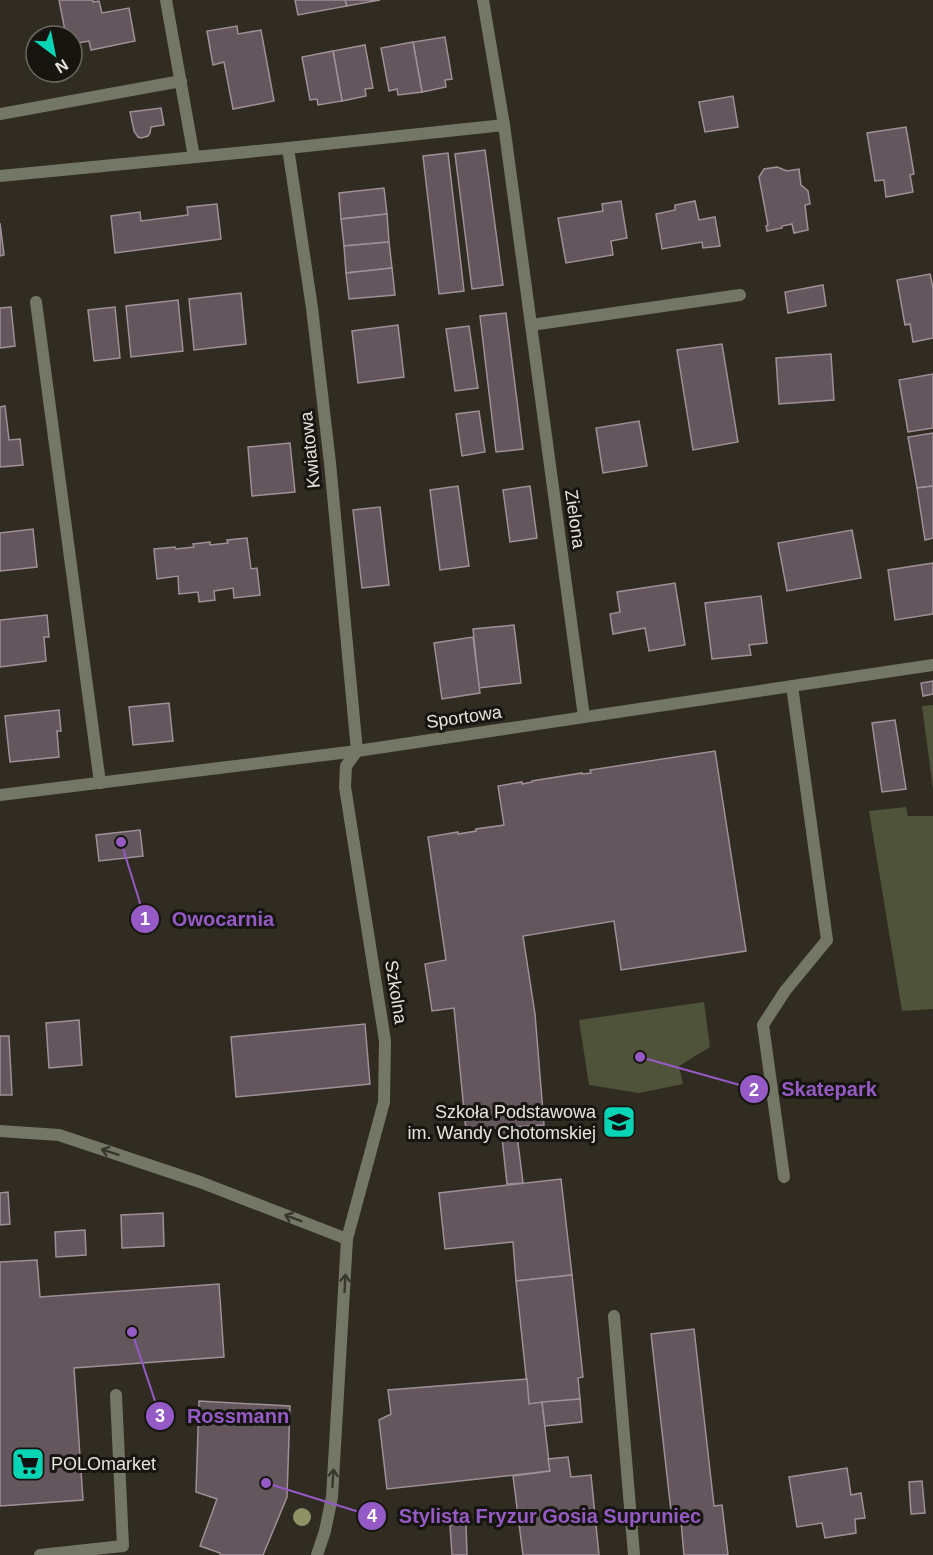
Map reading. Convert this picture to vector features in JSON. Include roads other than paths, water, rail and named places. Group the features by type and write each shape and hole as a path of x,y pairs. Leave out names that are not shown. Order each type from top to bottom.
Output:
{"street":[{"path":"166,0 194,157"},
{"name":"Zielona","path":"483,0 504,125 584,717"},
{"path":"0,114 181,81"},
{"path":"0,176 504,125"},
{"name":"Kwiatowa","path":"288,147 312,308 329,451 357,751"},
{"path":"531,325 740,295"},
{"path":"36,302 100,783"},
{"name":"Sportowa","path":"0,795 357,751 933,665"},
{"path":"784,1177 763,1025 785,991 827,940 792,686"},
{"name":"Szkolna","path":"317,1555 326,1531 332,1497 347,1239 384,1102 385,1041 345,787 346,766 357,751"},
{"path":"0,1131 59,1135 200,1182 347,1239"},
{"path":"614,1316 634,1555"},
{"path":"40,1555 123,1545 116,1395"}],"place":[{"name":"Owocarnia","path":"121,842"},
{"name":"Skatepark","path":"640,1057"},
{"name":"Szkoła Podstawowa im. Wandy Chotomskiej","path":"619,1122"},
{"name":"Rossmann","path":"132,1332"},
{"name":"POLOmarket","path":"28,1464"},
{"name":"Stylista Fryzur Gosia Supruniec","path":"266,1483"}]}
